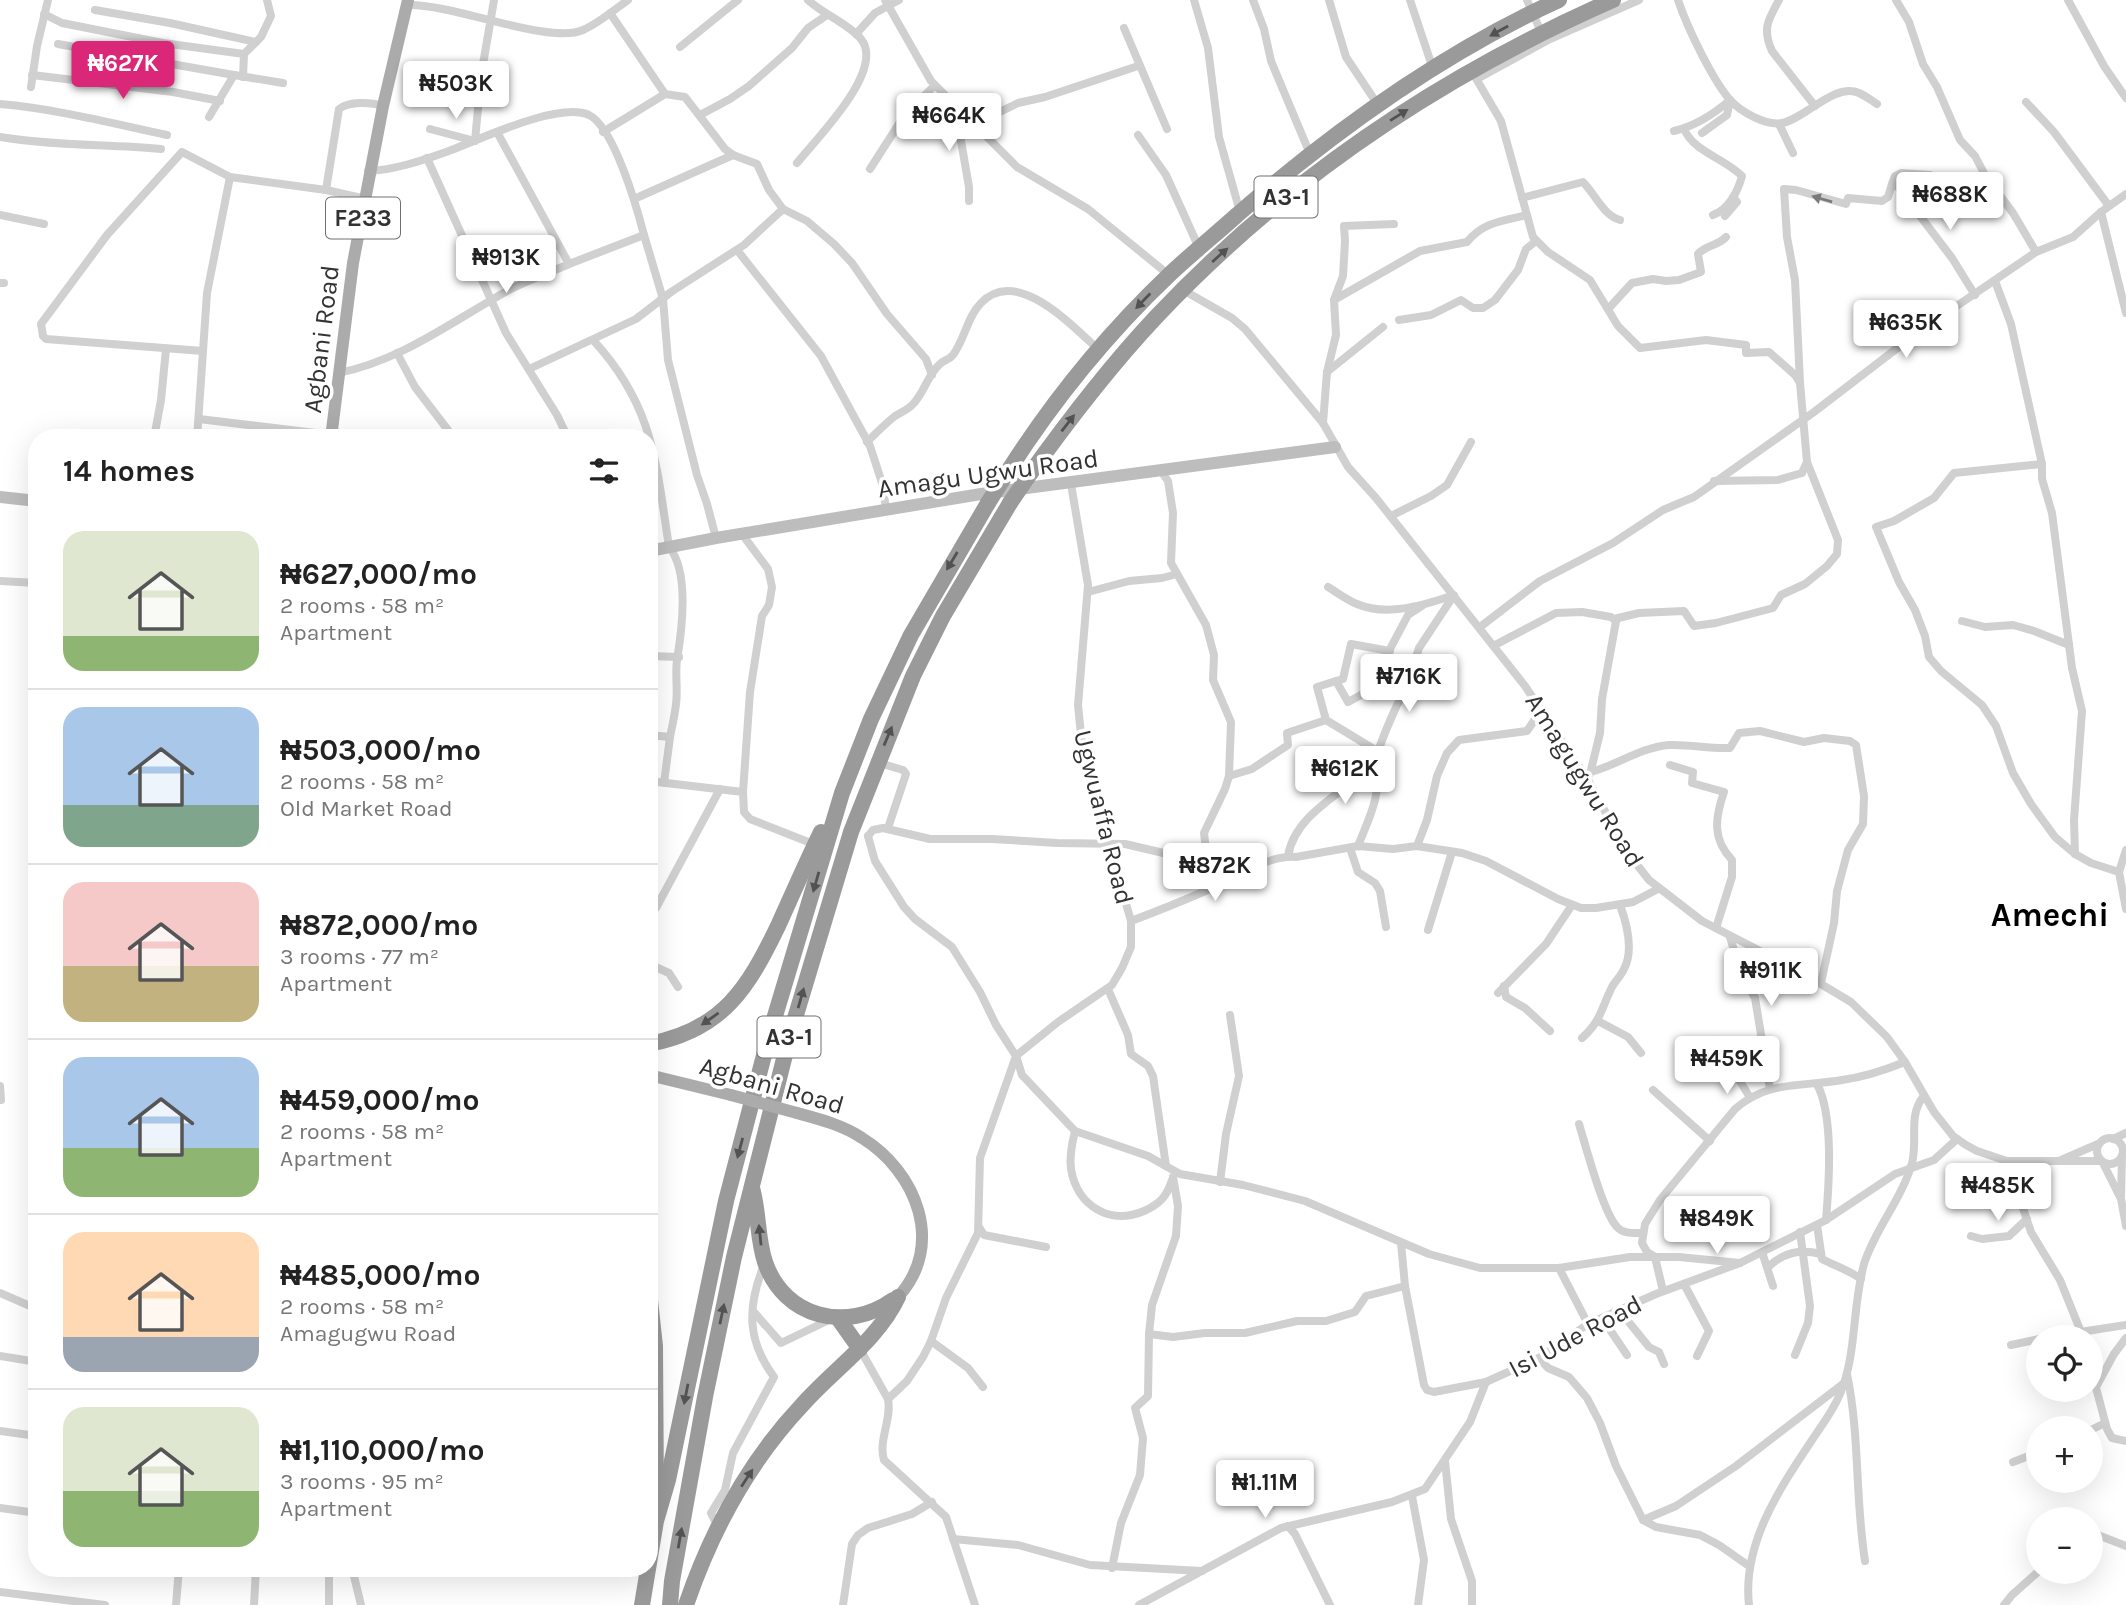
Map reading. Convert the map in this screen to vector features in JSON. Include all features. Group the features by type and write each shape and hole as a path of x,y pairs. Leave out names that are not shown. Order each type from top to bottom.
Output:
{"highway":[{"name":"A3-1","path":"658,1514 668,1480 726,1201 769,1036 842,793 872,719 911,635 988,503 1042,420 1099,350 1169,275 1199,248 1310,154 1378,105 1530,6 1559,0"},
{"name":"A3-1","path":"670,1605 672,1581 713,1357 790,1035 850,832 913,676 943,616 1027,478 1115,365 1183,290 1267,213 1367,135 1541,32 1613,0"},
{"path":"658,1042 672,1039 700,1026 729,1005 742,991 757,970 842,793"},
{"path":"752,1186 764,1260 781,1291 796,1304 836,1318 850,1319 877,1311 898,1297"},
{"path":"686,1605 718,1528 745,1479 780,1430 809,1397 860,1349 893,1308 898,1297"},
{"path":"836,1318 860,1349"},
{"name":"A3-1","path":"642,1605 647,1577"}],"main road":[{"name":"Agbani Road","path":"330,429 340,318 380,105 405,2"},
{"name":"Agbani Road","path":"330,429 363,197"},
{"name":"Agbani Road","path":"658,1077 829,1122 861,1137 892,1161 910,1190 921,1223 921,1256 911,1281 898,1297"}],"street":[{"path":"31,88 48,0"},
{"path":"209,117 239,76 244,54 267,28 271,16 267,0"},
{"path":"475,141 494,0"},
{"path":"405,2 568,34 582,31 628,0"},
{"path":"680,47 738,0"},
{"path":"797,163 847,101 865,71 866,47 856,34 808,0"},
{"path":"856,34 868,19 887,3 899,0"},
{"path":"1194,0 1208,48 1219,137 1240,213"},
{"path":"1253,0 1264,29 1271,61 1310,154"},
{"path":"1329,0 1346,57 1378,105"},
{"path":"1410,0 1433,69"},
{"path":"1639,0 1474,74 1501,121 1536,241 1590,279 1618,326 1640,348 1706,340 1746,345 1745,353 1769,352 1795,375 1800,383"},
{"path":"1678,0 1684,19 1730,100 1752,116 1768,123 1779,124 1849,90 1877,104"},
{"path":"1779,0 1766,23 1769,43 1815,106"},
{"path":"1896,0 1909,22 1923,64 1960,140 1975,156 2036,252"},
{"path":"2068,0 2104,66 2126,98"},
{"path":"887,3 915,56 935,85 973,125 1017,167 1088,209 1169,275"},
{"path":"1530,6 1541,32"},
{"path":"95,10 256,42"},
{"path":"610,13 665,94"},
{"path":"44,14 62,23 163,43 244,54"},
{"path":"700,115 749,86 792,48 808,28 827,15"},
{"path":"1124,29 1167,129"},
{"path":"58,44 283,83"},
{"path":"969,201 960,135 973,125 1018,103 1045,97 1138,66"},
{"path":"32,75 173,92 220,101"},
{"path":"870,169 904,116 935,85"},
{"path":"603,132 665,94 685,97 724,149 757,164 769,190 783,209 807,221 852,262 887,314 926,359 932,375"},
{"path":"1674,131 1714,114 1730,100"},
{"path":"1702,133 1727,115 1730,100"},
{"path":"2026,102 2054,132 2109,206"},
{"path":"0,104 88,116 167,135"},
{"path":"326,190 339,109 347,104 380,105"},
{"path":"368,171 427,158 540,117 571,113 588,115 596,120 621,162 635,199 663,299 668,359 716,538"},
{"path":"1779,124 1794,153"},
{"path":"430,129 475,141"},
{"path":"1684,129 1693,143 1728,163 1742,176 1733,197 1721,212 1713,215"},
{"path":"497,132 569,264"},
{"path":"1138,135 1166,175 1199,248"},
{"path":"0,137 36,143 161,149"},
{"path":"203,351 46,339 41,324 107,235 179,153 185,152 230,177 363,197"},
{"path":"635,199 733,155"},
{"path":"427,158 506,333 563,429"},
{"path":"1495,645 1556,612 1582,612 1614,619 1639,612 1684,611 1693,626 1716,623 1773,608 1782,596 1805,584 1837,554 1838,540 1807,462 1795,280 1787,237 1784,189 1846,204 1848,198 1882,201 1888,197 1895,185 1895,176 1901,173 1930,175"},
{"path":"197,429 207,293 230,177"},
{"path":"1522,198 1583,182 1601,206 1613,218 1620,220"},
{"path":"1895,185 1952,258 1975,295"},
{"path":"1480,627 1541,581 1613,543 1663,510 1688,500 1917,333 2036,252 2073,237 2126,194"},
{"path":"1725,216 1737,202 1733,197"},
{"path":"529,369 636,319 671,292 737,250 783,209"},
{"path":"2101,212 2126,313"},
{"path":"0,215 44,224"},
{"path":"1334,300 1420,251 1467,242 1474,232 1484,226 1527,215"},
{"path":"1323,424 1327,372 1336,335 1334,300 1343,275 1344,226 1394,224"},
{"path":"338,373 360,370 397,353 510,290 644,234"},
{"path":"1609,308 1632,283 1653,279 1679,280 1701,272 1698,254 1721,243 1726,237"},
{"path":"1399,320 1431,315 1461,300 1473,308 1483,308 1495,300 1507,285 1518,270 1526,249 1536,241"},
{"path":"737,250 821,356 879,469 886,510"},
{"path":"1995,281 2011,324 2042,464 2042,479 2052,513 2069,645 2082,714 2074,820 2075,855"},
{"name":"Amagugwu Road","path":"1183,290 1232,318 1245,329 1323,424 1348,467 1495,645 1542,709 1589,776 1627,852 1658,889 1688,913 1821,983 1851,1002 1877,1025 1905,1062 1923,1097 1957,1139 1977,1151 2007,1160 2102,1162"},
{"path":"867,442 915,403 941,362 953,354 982,301 1002,291 1021,292 1041,301 1099,350"},
{"path":"1327,372 1383,327"},
{"path":"593,340 629,386 647,429"},
{"path":"155,429 166,349"},
{"path":"397,353 415,387 447,429"},
{"path":"926,359 941,362"},
{"path":"198,419 269,429"},
{"path":"1391,516 1447,485 1471,442"},
{"name":"Amagu Ugwu Road","path":"658,549 981,494 1335,447"},
{"path":"1714,481 1784,479 1802,473 1807,462"},
{"path":"2042,464 1954,473 1934,498 1894,521 1877,527 1899,582 1915,610 1925,636 1929,657 1941,671 1982,705 1996,726 2020,788 2055,837 2075,855 2119,873"},
{"path":"1161,471 1168,481 1173,513 1171,563 1190,594 1209,635 1214,655 1213,680 1231,722 1229,776 1204,832 1208,866"},
{"path":"658,478 669,547 676,556 684,621 678,657 676,705 664,783"},
{"name":"Ugwuaffa Road","path":"1016,1056 1058,1022 1108,989 1129,954 1132,939 1131,920 1083,755 1079,690 1088,592 1087,570 1071,484"},
{"path":"0,497 28,500"},
{"path":"742,534 768,569 772,587 769,605 762,616 750,692 744,812 750,819 816,845"},
{"path":"1088,592 1129,581 1151,580 1177,574"},
{"path":"0,581 28,583"},
{"path":"1328,587 1357,604 1374,609 1425,604 1454,595"},
{"path":"1386,927 1380,891 1375,883 1358,872 1354,847 1378,796 1375,763 1377,751 1398,704 1411,683 1410,675 1419,648 1454,595"},
{"path":"1336,681 1348,702 1370,690 1408,615 1425,604"},
{"path":"1589,776 1600,733 1602,699 1613,645 1614,619"},
{"path":"1962,621 1985,627 2013,625 2069,645"},
{"path":"1377,751 1326,720 1317,687 1343,679 1351,644 1390,651"},
{"path":"658,656 678,657"},
{"path":"1381,666 1410,675"},
{"path":"1417,846 1427,820 1437,776 1447,753 1460,740 1528,731 1542,709"},
{"path":"1229,776 1252,769 1289,746 1287,733 1326,720"},
{"path":"1589,776 1644,751 1668,745 1730,748 1739,733 1760,732 1804,742 1824,738 1850,741 1856,745 1864,796 1863,824 1848,850 1837,891 1834,923 1821,983"},
{"path":"658,736 670,737"},
{"path":"877,762 903,770 906,774 888,828"},
{"path":"1288,856 1297,833 1317,809 1375,763"},
{"path":"1670,765 1693,772 1692,783 1724,792 1716,816 1721,849 1732,860 1731,877 1716,928"},
{"path":"658,782 743,792"},
{"path":"658,904 720,789"},
{"path":"868,836 873,830 888,828 930,839 1133,845 1208,866 1230,880"},
{"path":"850,832 868,836"},
{"path":"868,836 875,861 893,890 915,919 952,947 1016,1056 1023,1075 1075,1130 1148,1156 1166,1166 1174,1175 1178,1206 1176,1236 1152,1305 1148,1396 1135,1408 1143,1438 1140,1475 1121,1523 1112,1568"},
{"path":"1131,920 1288,856 1354,847 1393,849 1417,846 1452,852 1486,861 1572,905 1587,908 1620,905 1658,889"},
{"path":"2126,850 2119,873 2126,909"},
{"path":"1428,930 1452,852"},
{"path":"1550,1031 1525,1008 1506,997 1501,990 1546,944 1572,905"},
{"path":"1582,1038 1598,1021 1612,986 1624,969 1628,955 1627,925 1620,905"},
{"path":"1730,937 1740,971 1755,998 1770,1089"},
{"path":"658,968 669,973 678,987"},
{"path":"1108,989 1128,1035 1131,1054 1148,1066 1153,1076 1166,1166"},
{"path":"1220,1182 1226,1133 1239,1076 1230,1015"},
{"path":"1598,1021 1628,1037 1641,1053"},
{"path":"1715,1040 1749,1096"},
{"path":"888,1399 907,1381 932,1341 946,1297 979,1227 980,1158 1016,1056"},
{"path":"1663,1291 1656,1257 1647,1252 1642,1243 1644,1224 1660,1200 1735,1109 1749,1096 1770,1089 1871,1074 1905,1062"},
{"path":"1817,1084 1823,1098 1828,1134 1826,1220"},
{"path":"0,1086 1,1100"},
{"path":"1653,1090 1710,1141"},
{"path":"1749,1605 1749,1566 1756,1542 1796,1464 1831,1412 1843,1384 1852,1345 1853,1320 1861,1279 1869,1252 1910,1169 1914,1150 1915,1107 1923,1097"},
{"path":"1580,1124 1607,1209 1617,1228 1628,1234 1642,1233"},
{"path":"1075,1130 1071,1150 1073,1176 1094,1210 1103,1214 1135,1215 1165,1198 1174,1175"},
{"path":"2061,1160 2105,1139 2113,1139 2126,1133"},
{"name":"Isi Ude Road","path":"1412,1496 1429,1485 1470,1422 1486,1382 1539,1358 1588,1324 1663,1291 1740,1263 1817,1225 1895,1174 1934,1160 1957,1139"},
{"path":"2113,1139 2123,1148"},
{"path":"2098,1144 2096,1153 2121,1199"},
{"path":"2102,1162 2115,1163 2123,1148"},
{"path":"2123,1148 2121,1199 2126,1226"},
{"path":"2007,1160 2035,1240 2060,1280 2079,1325"},
{"path":"1174,1175 1243,1185 1305,1201 1429,1254 1480,1268 1559,1268 1630,1257 1740,1263"},
{"path":"1970,1236 1982,1239 2009,1236 2027,1219"},
{"path":"1817,1225 1822,1259 1835,1267 1850,1270 1861,1279"},
{"path":"979,1227 984,1235 1046,1247"},
{"path":"1795,1355 1808,1323 1810,1306 1800,1232"},
{"path":"1401,1243 1405,1286 1427,1390 1434,1392 1486,1382"},
{"path":"1630,1257 1642,1243"},
{"path":"1768,1267 1776,1259 1802,1250 1821,1254"},
{"path":"1762,1252 1773,1286"},
{"path":"1559,1268 1588,1324"},
{"path":"718,1528 711,1513 724,1490 733,1453 774,1377 762,1360 753,1338 752,1311 762,1270"},
{"path":"1684,1284 1709,1331 1697,1356"},
{"path":"1149,1334 1173,1337 1205,1332 1244,1332 1297,1321 1326,1321 1355,1312 1367,1296 1405,1286"},
{"path":"0,1293 28,1305"},
{"path":"1619,1310 1649,1347 1659,1352 1664,1364"},
{"path":"752,1311 781,1343 836,1318"},
{"path":"1602,1318 1627,1355"},
{"path":"2103,1330 2126,1325"},
{"path":"2103,1374 2126,1338"},
{"path":"932,1341 968,1368 983,1387"},
{"path":"2011,1345 2026,1342"},
{"path":"860,1349 888,1399 882,1452 884,1460 946,1517 975,1605"},
{"path":"0,1356 28,1361"},
{"path":"1539,1358 1548,1368 1569,1377 1587,1398 1643,1520 1656,1527 1700,1535 1749,1566"},
{"path":"1846,1371 1854,1408 1860,1533 1865,1561"},
{"path":"1643,1520 1676,1506 1711,1484 1843,1384"},
{"path":"2100,1402 2112,1438 2126,1441"},
{"path":"0,1431 28,1435"},
{"path":"2013,1462 2026,1457"},
{"path":"1445,1460 1451,1520 1472,1581 1472,1605"},
{"path":"1139,1605 1288,1526 1412,1496 1424,1560 1418,1605"},
{"path":"844,1605 852,1544 858,1535 868,1528 912,1514 932,1502"},
{"path":"0,1508 28,1512"},
{"path":"1288,1526 1295,1534 1330,1605"},
{"path":"2103,1537 2126,1546"},
{"path":"953,1539 1018,1545 1090,1565 1112,1568 1203,1571"},
{"path":"176,1605 178,1577"},
{"path":"254,1605 256,1577"},
{"path":"329,1577 329,1605"},
{"path":"354,1577 361,1605"},
{"path":"2004,1605 2026,1583"},
{"path":"0,1592 105,1605"}],"district":[{"name":"Amechi","path":"2050,914"}]}
